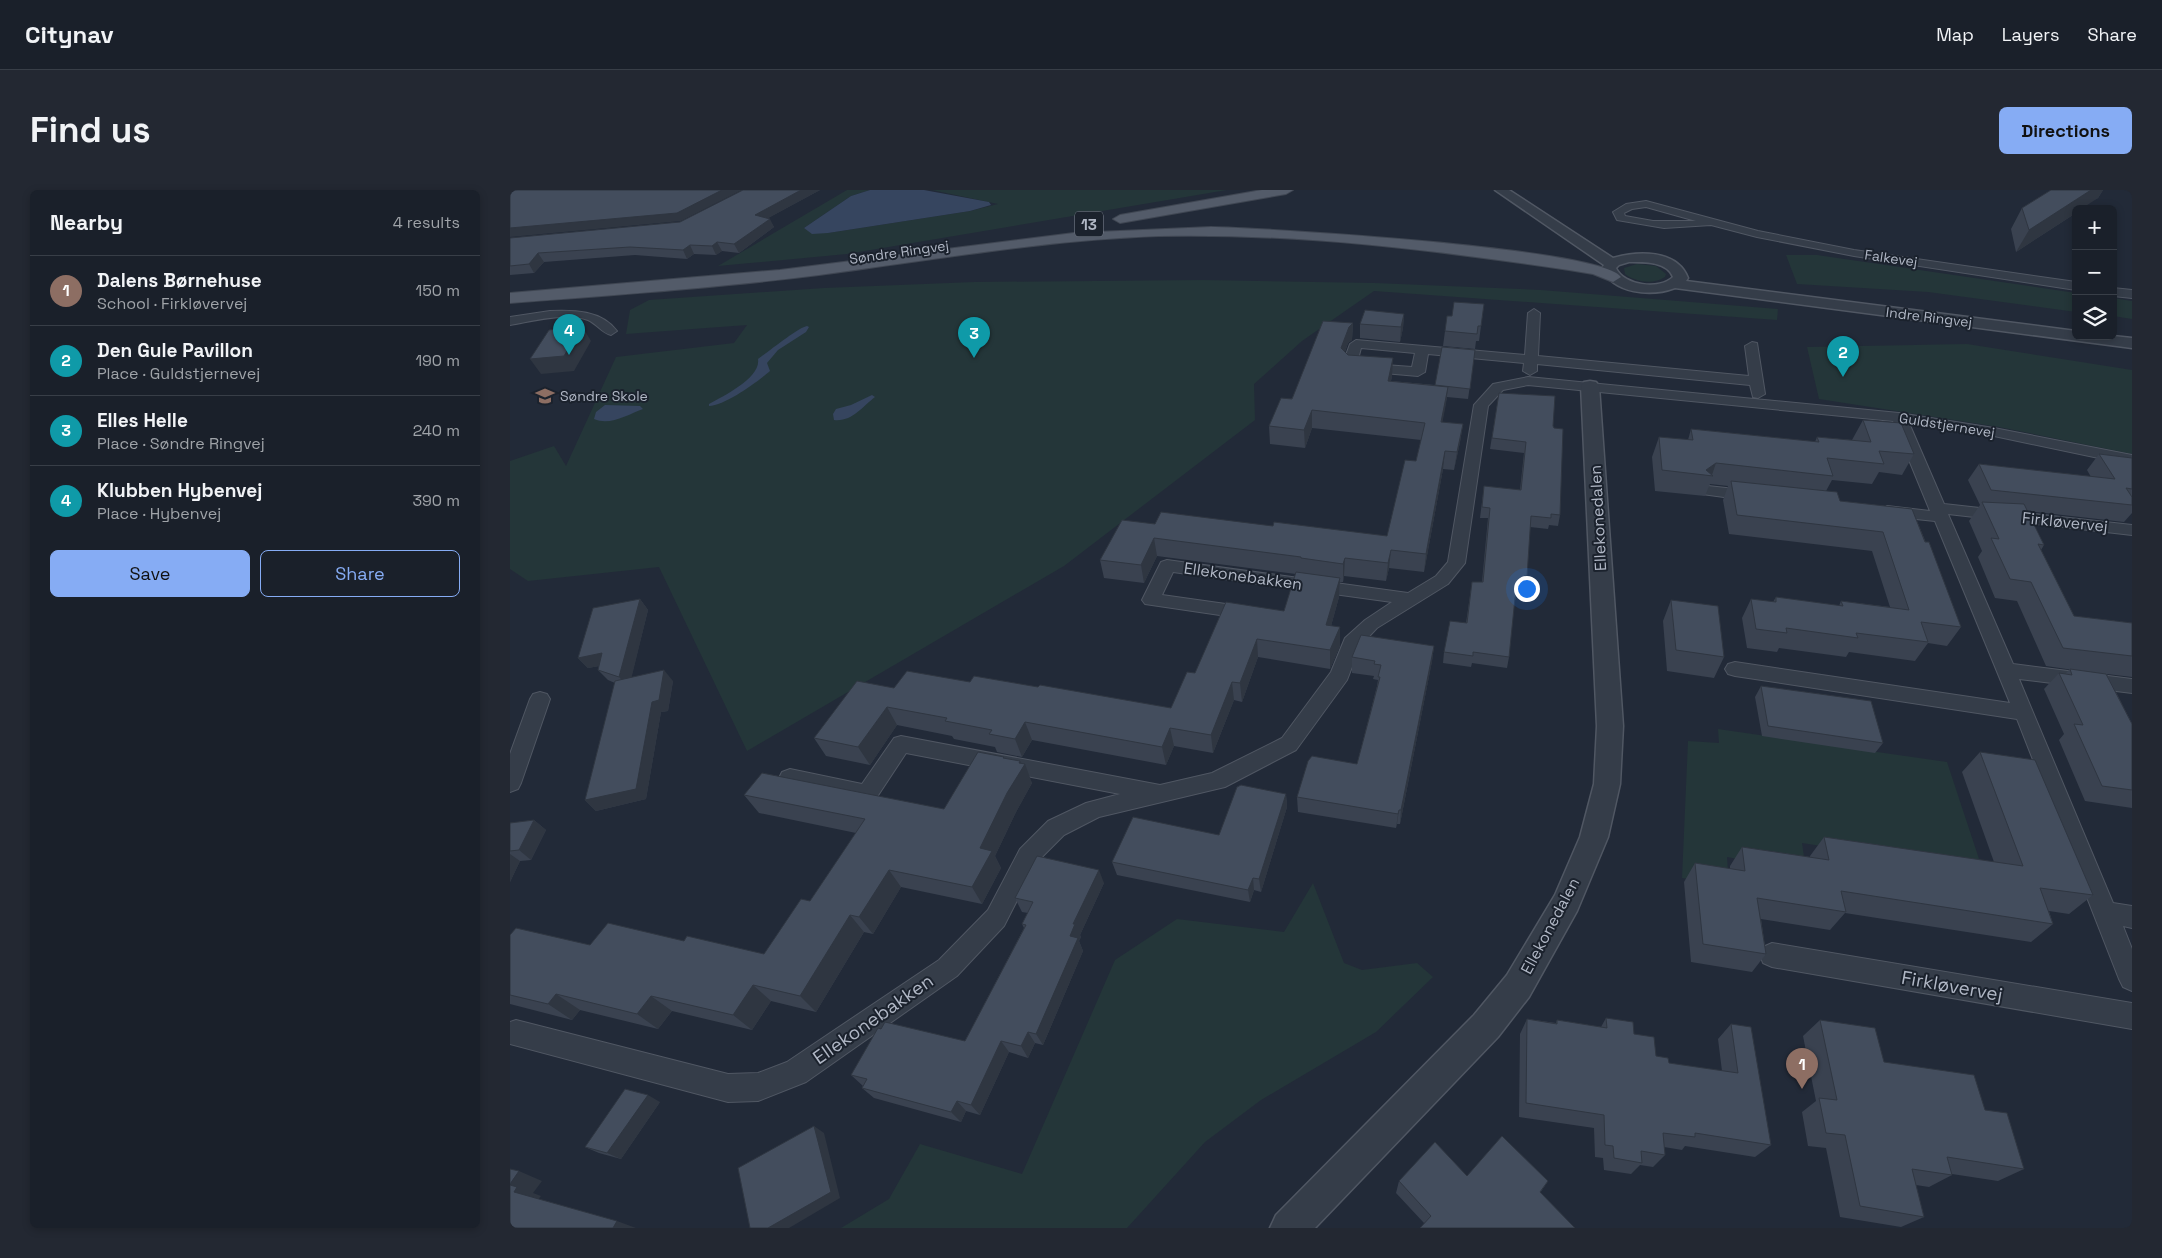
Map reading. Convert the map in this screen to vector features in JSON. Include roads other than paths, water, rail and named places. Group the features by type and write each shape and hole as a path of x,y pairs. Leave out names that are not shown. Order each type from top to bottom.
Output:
{"main road":[{"path":"1108,216 1253,190"},
{"name":"Søndre Ringvej","path":"510,298 731,275 892,254 1063,228 1286,190"},
{"path":"892,254 1069,223"},
{"path":"510,298 702,283 1063,238 1199,231 1258,231 1372,238 1597,270 1612,270"}],"street":[{"path":"1501,190 1564,232 1627,284 1642,288 1658,288 1678,279 1674,267 1661,261 1628,258 1564,232"},
{"name":"Falkevej","path":"1709,222 1693,225 1644,225 1621,218 1618,212 1630,206 1646,204 1709,222 1854,253 2072,285"},
{"path":"1612,270 1628,258"},
{"name":"Indre Ringvej","path":"1678,279 1781,297 2072,335"},
{"path":"2117,292 2132,294"},
{"path":"1530,370 1534,313"},
{"path":"510,321 572,315 591,317 605,322 612,331"},
{"name":"Indre Ringvej","path":"2108,340 2132,343"},
{"path":"1422,350 1418,372 1349,366 1356,344 1422,350 1530,370 1756,381"},
{"path":"1752,346 1760,403"},
{"name":"Ellekonebakken","path":"516,1033 728,1088 758,1087 796,1072 948,968 996,918 1028,856 1056,828 1094,809 1217,782 1259,762 1289,744 1340,675 1352,644 1371,624 1442,580 1456,563 1482,405 1498,387 1530,370 1590,386"},
{"name":"Guldstjernevej","path":"1590,386 1899,418 1994,432 2132,460"},
{"name":"Ellekonedalen","path":"1289,1228 1486,1026 1518,986 1567,902 1594,837 1607,784 1610,726 1590,386"},
{"path":"1899,418 1940,512 2004,670 2024,713 2132,979"},
{"path":"1708,491 1767,497"},
{"name":"Firkløvervej","path":"1874,509 1940,512 2132,530"},
{"name":"Ellekonebakken","path":"1264,616 1151,600 1168,566 1411,599"},
{"path":"1735,669 2024,713"},
{"path":"2004,670 2132,686"},
{"path":"510,783 540,699"},
{"name":"Ellekonebakken","path":"790,778 876,796 901,744 1165,794"},
{"path":"2105,913 2132,917"},
{"name":"Firkløvervej","path":"1772,955 2132,1016"}],"water":[{"path":"870,190 924,190 989,202 991,205 970,211 828,233 812,234 804,228 851,196"},
{"path":"807,326 809,327 806,332 778,350 767,363 770,371 764,376 724,402 709,406 709,404 740,386 748,379 754,373 758,359"},
{"path":"872,395 875,397 851,416 846,419 834,420 833,414 836,409 851,405"},
{"path":"605,405 640,406 643,409 625,417 612,420 600,421 594,419 596,412"}],"place":[{"name":"Klubben Hybenvej","path":"569,355"},
{"name":"Elles Helle","path":"974,358"},
{"name":"Den Gule Pavillon","path":"1843,377"},
{"name":"Søndre Skole","path":"545,396"},
{"name":"Dalens Børnehuse","path":"1802,1089"}]}
